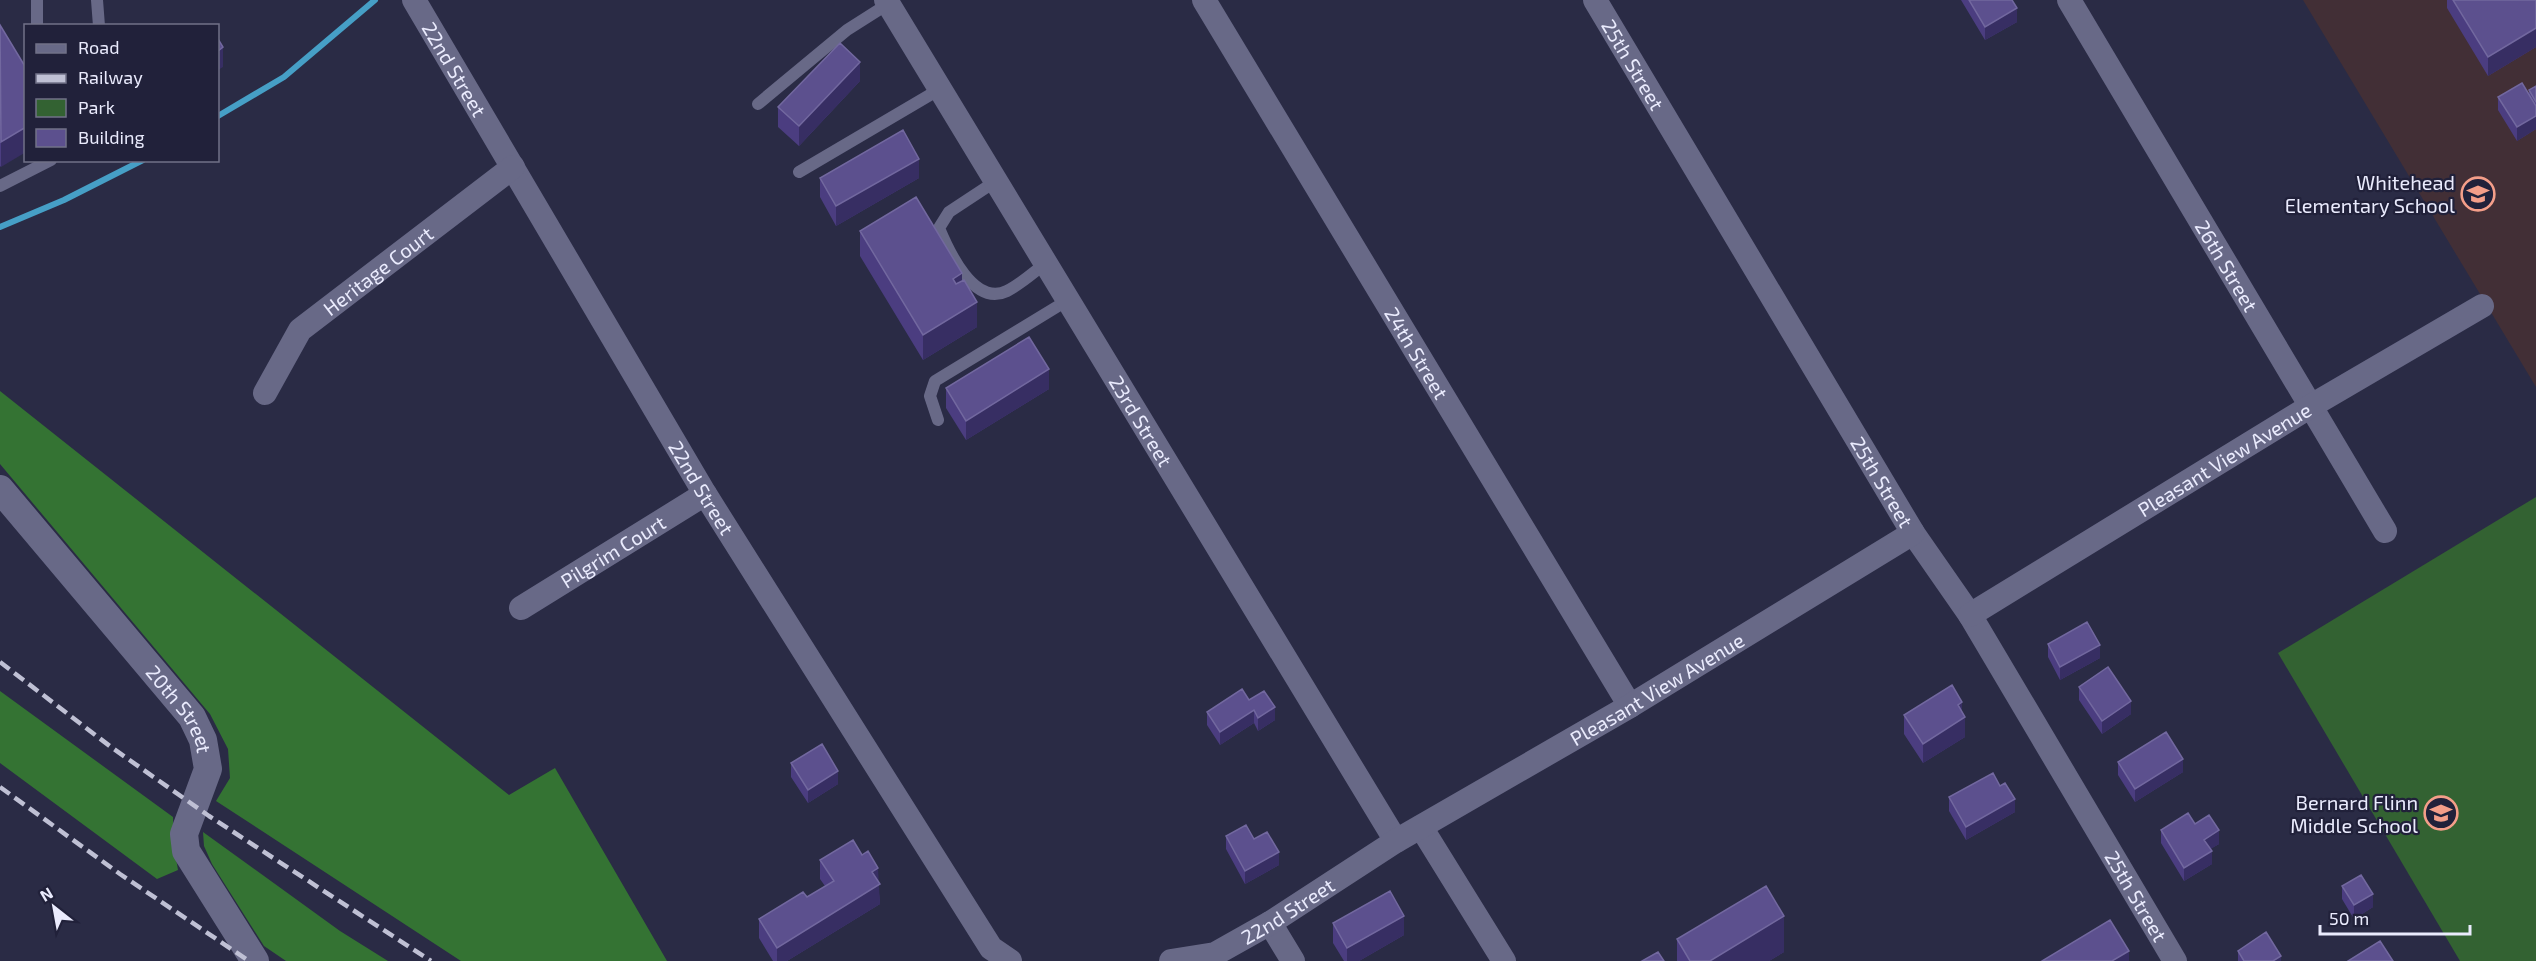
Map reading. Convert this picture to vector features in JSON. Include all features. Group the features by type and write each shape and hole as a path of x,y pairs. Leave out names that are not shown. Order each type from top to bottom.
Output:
{"street":[{"name":"22nd Street","path":"414,0 705,494 991,948 1010,961"},
{"name":"24th Street","path":"1204,0 1630,706"},
{"name":"25th Street","path":"1595,0 1913,533 1970,615 2175,961"},
{"name":"26th Street","path":"2069,0 2385,531"},
{"name":"23rd Street","path":"887,2 1396,841"},
{"name":"Heritage Court","path":"265,393 300,330 513,167"},
{"name":"Pleasant View Avenue","path":"1970,615 2312,406 2482,306"},
{"name":"20th Street","path":"0,489 192,717 203,740 208,769 184,834 186,851 255,961"},
{"name":"Pilgrim Court","path":"521,608 705,494"},
{"name":"Pleasant View Avenue","path":"1396,841 1630,706 1913,533"},
{"path":"1421,827 1504,961"},
{"name":"22nd Street","path":"1171,961 1215,954 1270,923 1396,841"},
{"path":"1270,923 1293,961"}],"lane":[{"path":"37,0 37,24"},
{"path":"97,0 99,24"},
{"path":"758,104 847,30 887,2"},
{"path":"799,172 940,89"},
{"path":"0,186 47,162"},
{"path":"996,181 949,212 939,228 949,253 974,286 989,294 1006,292 1046,263"},
{"path":"938,420 930,396 935,381 1068,300"}],"shaded area":[{"name":"Whitehead Elementary School","path":"2303,0 2536,0 2536,387"}],"green space":[{"path":"0,391 509,795 555,768 667,961 461,961 216,801 230,778 228,749 210,714 0,464"},
{"name":"Bernard Flinn Middle School","path":"2536,497 2536,961 2460,961 2278,653"},
{"path":"0,691 173,817 174,847 178,870 157,879 0,763"},
{"path":"203,832 340,931 388,961 286,961 264,946 212,864 204,846"}],"building":[{"path":"1969,0 2012,0 2017,8 1985,27"},
{"path":"2453,0 2536,0 2536,28 2488,57"},
{"path":"0,25 24,65 24,128 1,142"},
{"path":"840,43 860,62 799,126 778,107"},
{"path":"2522,83 2536,106 2536,116 2517,127 2498,97"},
{"path":"2536,86 2536,102 2529,90"},
{"path":"903,130 919,159 836,206 820,178"},
{"path":"916,197 962,273 953,279 956,284 964,280 977,302 923,335 860,231"},
{"path":"1029,337 1049,369 966,421 946,388"},
{"path":"2087,622 2100,645 2060,667 2048,644"},
{"path":"2108,667 2131,701 2102,721 2079,687"},
{"path":"1952,685 1962,702 1958,705 1965,717 1923,744 1904,715"},
{"path":"1242,689 1249,700 1264,691 1275,707 1258,718 1254,710 1220,732 1207,712"},
{"path":"2166,732 2183,759 2135,789 2118,762"},
{"path":"822,744 838,771 808,790 791,763"},
{"path":"1993,773 2000,786 2005,783 2015,799 1966,827 1949,797"},
{"path":"2188,813 2195,824 2209,815 2219,830 2204,840 2212,851 2184,868 2161,830"},
{"path":"1246,825 1254,839 1267,832 1279,852 1245,871 1226,836"},
{"path":"853,840 862,855 868,851 878,868 872,872 880,884 777,948 759,919 803,892 807,897 834,881 820,860"},
{"path":"2361,875 2373,894 2354,905 2342,886"},
{"path":"1766,886 1784,916 1710,961 1690,961 1677,939"},
{"path":"1390,891 1404,916 1347,948 1333,923"},
{"path":"2110,920 2129,951 2112,961 2042,961"},
{"path":"2266,932 2281,956 2273,961 2244,961 2238,951"},
{"path":"2380,941 2393,961 2348,961"},
{"path":"1658,952 1664,961 1642,961"}],"waterway":[{"path":"219,115 284,77 375,0"},
{"path":"0,227 64,200 139,162"}],"railway":[{"path":"0,662 111,747 209,816 431,961"},
{"path":"0,787 120,874 249,961"}],"place":[{"name":"Whitehead Elementary School","path":"2478,194"},
{"name":"Bernard Flinn Middle School","path":"2441,813"}]}
